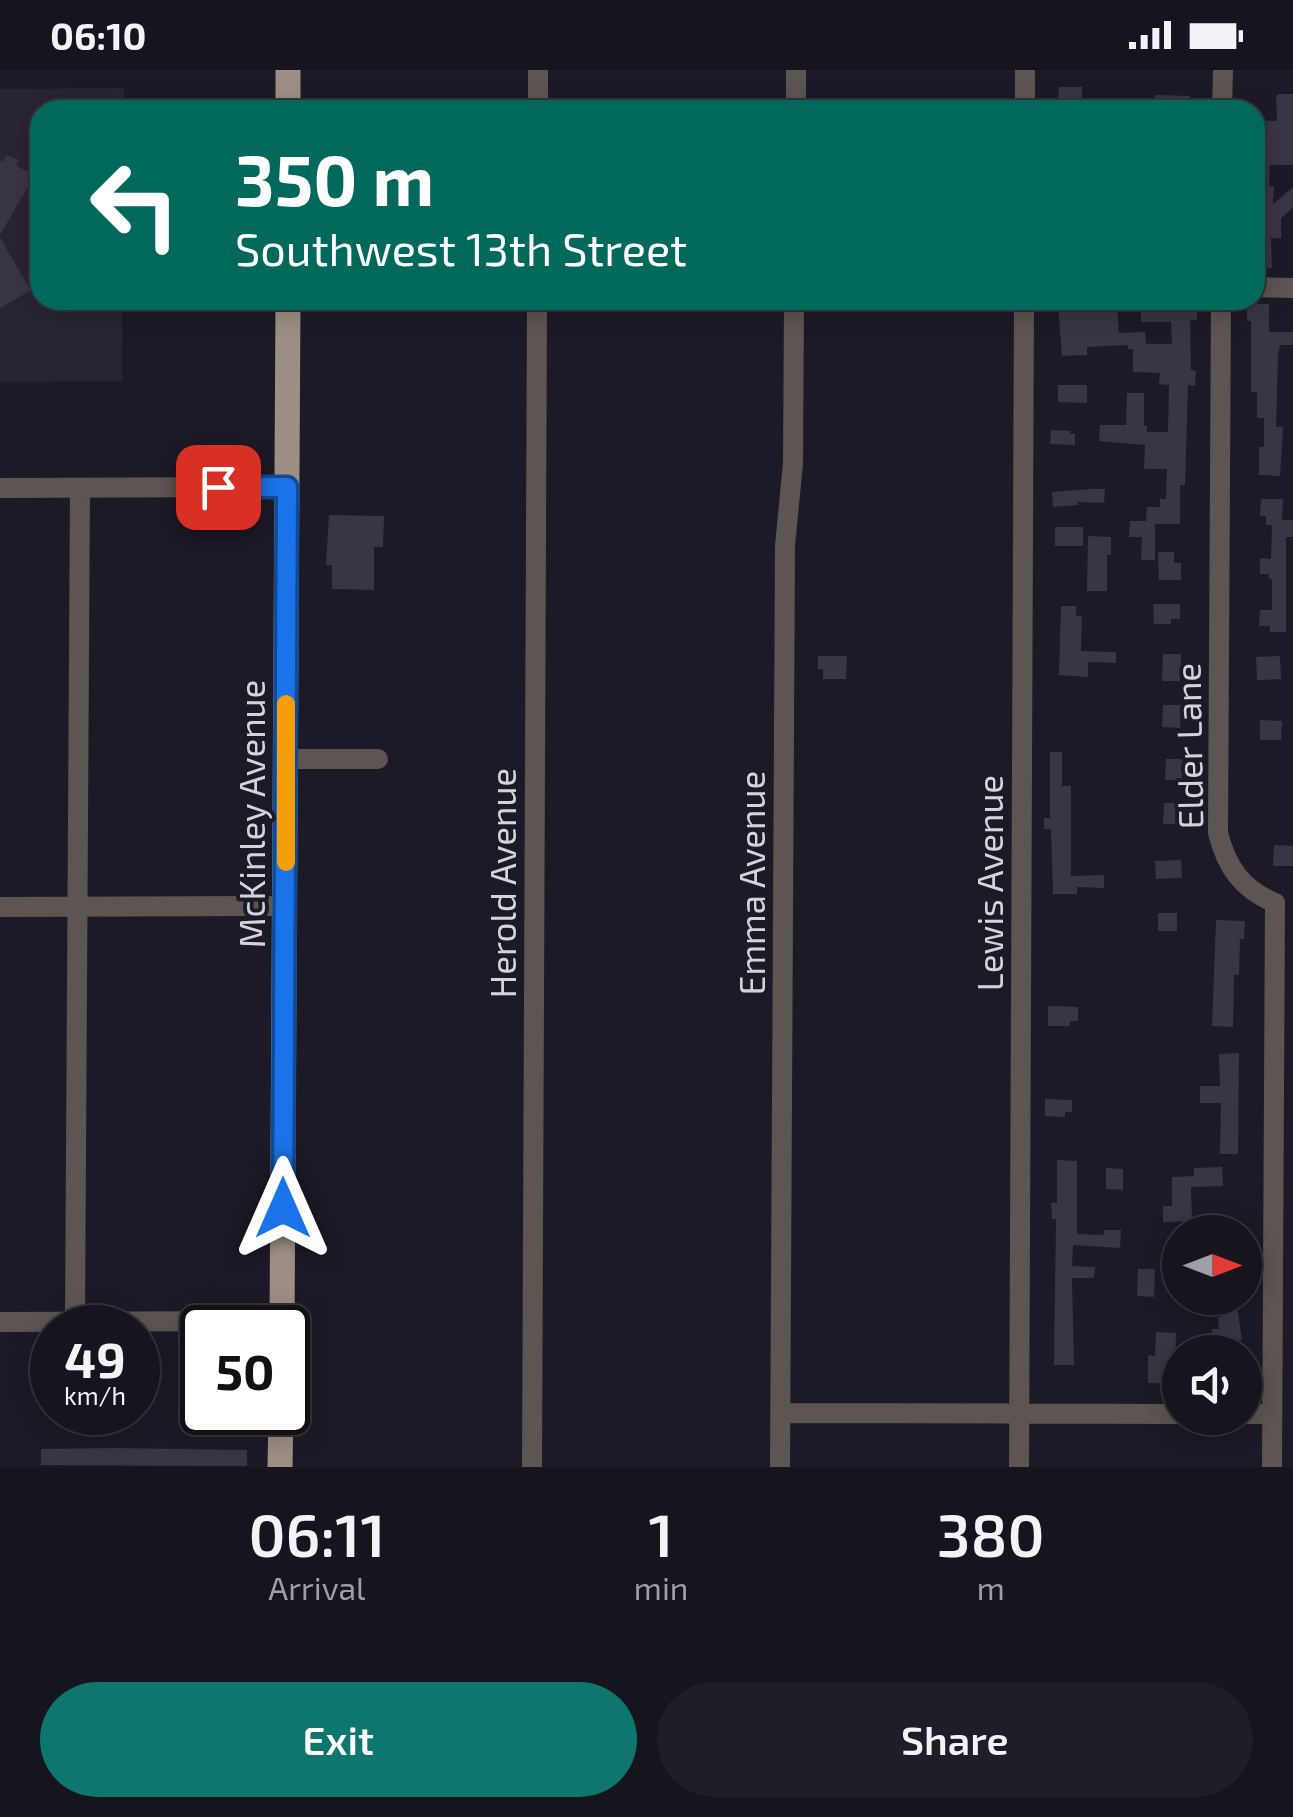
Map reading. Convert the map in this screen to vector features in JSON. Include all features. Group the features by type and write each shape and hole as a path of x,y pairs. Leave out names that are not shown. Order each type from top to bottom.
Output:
{"main road":[{"path":"288,70 288,100"},
{"name":"McKinley Avenue","path":"282,1305 288,310"},
{"path":"280,1467 281,1435"}],"street":[{"path":"538,70 538,100"},
{"path":"796,70 796,100"},
{"path":"1025,70 1025,100"},
{"path":"1222,70 1222,100"},
{"path":"1265,287 1293,288"},
{"name":"Herold Avenue","path":"532,1467 537,310"},
{"name":"Emma Avenue","path":"780,1467 785,565 793,462 794,310"},
{"name":"Lewis Avenue","path":"1019,1467 1024,310"},
{"name":"Elder Lane","path":"1221,310 1218,833 1224,857 1237,878 1256,895 1284,905 1283,1350 1272,1414 1272,1467"},
{"path":"0,488 287,487"},
{"path":"75,1305 80,488"},
{"path":"286,759 378,759"},
{"path":"0,906 286,906"},
{"path":"0,1322 30,1322"},
{"path":"781,1413 1162,1414"},
{"path":"1262,1414 1272,1414"}],"shaded area":[{"path":"124,88 124,100 30,100 30,310 122,310 122,381 0,382 0,89"}],"building":[{"path":"1059,87 1082,87 1082,100 1058,100"},
{"path":"1293,94 1293,165 1270,165 1269,186 1274,186 1273,204 1293,187 1293,208 1281,218 1281,238 1271,238 1272,268 1265,268 1265,120 1277,121 1276,96"},
{"path":"1155,95 1190,96 1190,100 1155,100"},
{"path":"7,155 19,160 16,166 30,173 30,184 0,235 0,160 3,162"},
{"path":"0,238 30,291 0,308"},
{"path":"1265,304 1269,304 1269,332 1293,332 1293,345 1280,345 1278,355 1276,427 1283,427 1280,476 1259,475 1264,418 1257,418 1257,392 1251,392 1251,321 1247,321 1247,310 1265,310"},
{"path":"1058,310 1117,310 1119,333 1145,332 1146,344 1172,344 1171,322 1141,322 1141,310 1197,310 1197,320 1190,320 1191,370 1196,371 1195,386 1188,385 1180,524 1155,524 1155,560 1141,560 1142,537 1129,537 1130,521 1146,521 1147,507 1160,507 1160,499 1166,499 1167,469 1144,469 1145,445 1099,441 1100,425 1126,425 1127,393 1144,393 1147,432 1168,432 1169,385 1159,384 1160,373 1133,372 1133,349 1128,349 1128,345 1087,347 1087,355 1062,356"},
{"path":"1058,385 1087,385 1087,403 1058,402"},
{"path":"1051,430 1071,431 1075,434 1075,445 1050,444"},
{"path":"1105,489 1104,503 1078,502 1053,507 1052,492"},
{"path":"1261,499 1283,499 1282,520 1293,520 1293,537 1286,537 1286,632 1270,632 1270,626 1259,626 1260,610 1272,610 1272,579 1269,574 1260,574 1260,558 1271,559 1272,525 1266,525 1266,516 1260,516"},
{"path":"329,515 384,516 383,547 374,547 374,590 332,589 332,565 326,565"},
{"path":"1055,527 1083,527 1083,546 1055,546"},
{"path":"1088,536 1111,537 1107,591 1087,591"},
{"path":"1158,552 1174,552 1174,563 1181,563 1181,580 1159,580"},
{"path":"1153,604 1180,604 1180,619 1171,619 1171,624 1154,624"},
{"path":"1061,606 1076,606 1076,616 1082,616 1081,651 1116,652 1116,663 1088,662 1088,677 1059,675"},
{"path":"1163,654 1181,654 1180,681 1162,681"},
{"path":"818,656 847,656 846,679 823,679"},
{"path":"1280,656 1281,679 1257,680 1256,657"},
{"path":"1163,705 1181,705 1180,728 1162,727"},
{"path":"1260,720 1282,721 1281,740 1260,740"},
{"path":"1050,752 1062,752 1062,786 1071,786 1071,876 1104,875 1104,888 1077,887 1077,894 1053,894 1051,829 1044,829 1044,818 1050,818"},
{"path":"1166,759 1183,759 1182,780 1165,780"},
{"path":"1164,803 1182,803 1182,824 1163,824"},
{"path":"1274,845 1293,846 1293,866 1273,866"},
{"path":"1181,860 1182,878 1156,879 1155,861"},
{"path":"1158,913 1177,913 1177,931 1158,931"},
{"path":"1216,920 1245,921 1239,975 1234,975 1233,1027 1212,1026"},
{"path":"1048,1006 1078,1007 1078,1021 1070,1021 1070,1026 1048,1026"},
{"path":"1239,1053 1238,1154 1220,1154 1221,1103 1200,1103 1200,1086 1220,1086 1219,1054"},
{"path":"1045,1099 1072,1100 1072,1112 1065,1112 1065,1117 1045,1116"},
{"path":"1057,1160 1077,1161 1077,1234 1104,1235 1104,1230 1121,1230 1120,1248 1073,1245 1072,1266 1095,1267 1094,1278 1072,1278 1074,1365 1054,1365 1056,1219 1052,1219 1051,1203 1057,1203"},
{"path":"1222,1167 1223,1186 1191,1187 1192,1215 1163,1215 1163,1206 1172,1206 1172,1177 1194,1176 1194,1168"},
{"path":"1106,1168 1123,1169 1123,1190 1106,1189"},
{"path":"1138,1269 1155,1269 1154,1297 1137,1296"},
{"path":"1238,1315 1241,1335 1212,1335 1212,1329 1219,1329 1218,1317"},
{"path":"1156,1332 1176,1333 1162,1335 1162,1384 1148,1383 1148,1355 1155,1356"},
{"path":"41,1449 247,1450 247,1466 41,1465"}],"slow traffic":[{"path":"286,704 286,862"}],"route":[{"path":"218,487 287,487 283,1208"}]}
